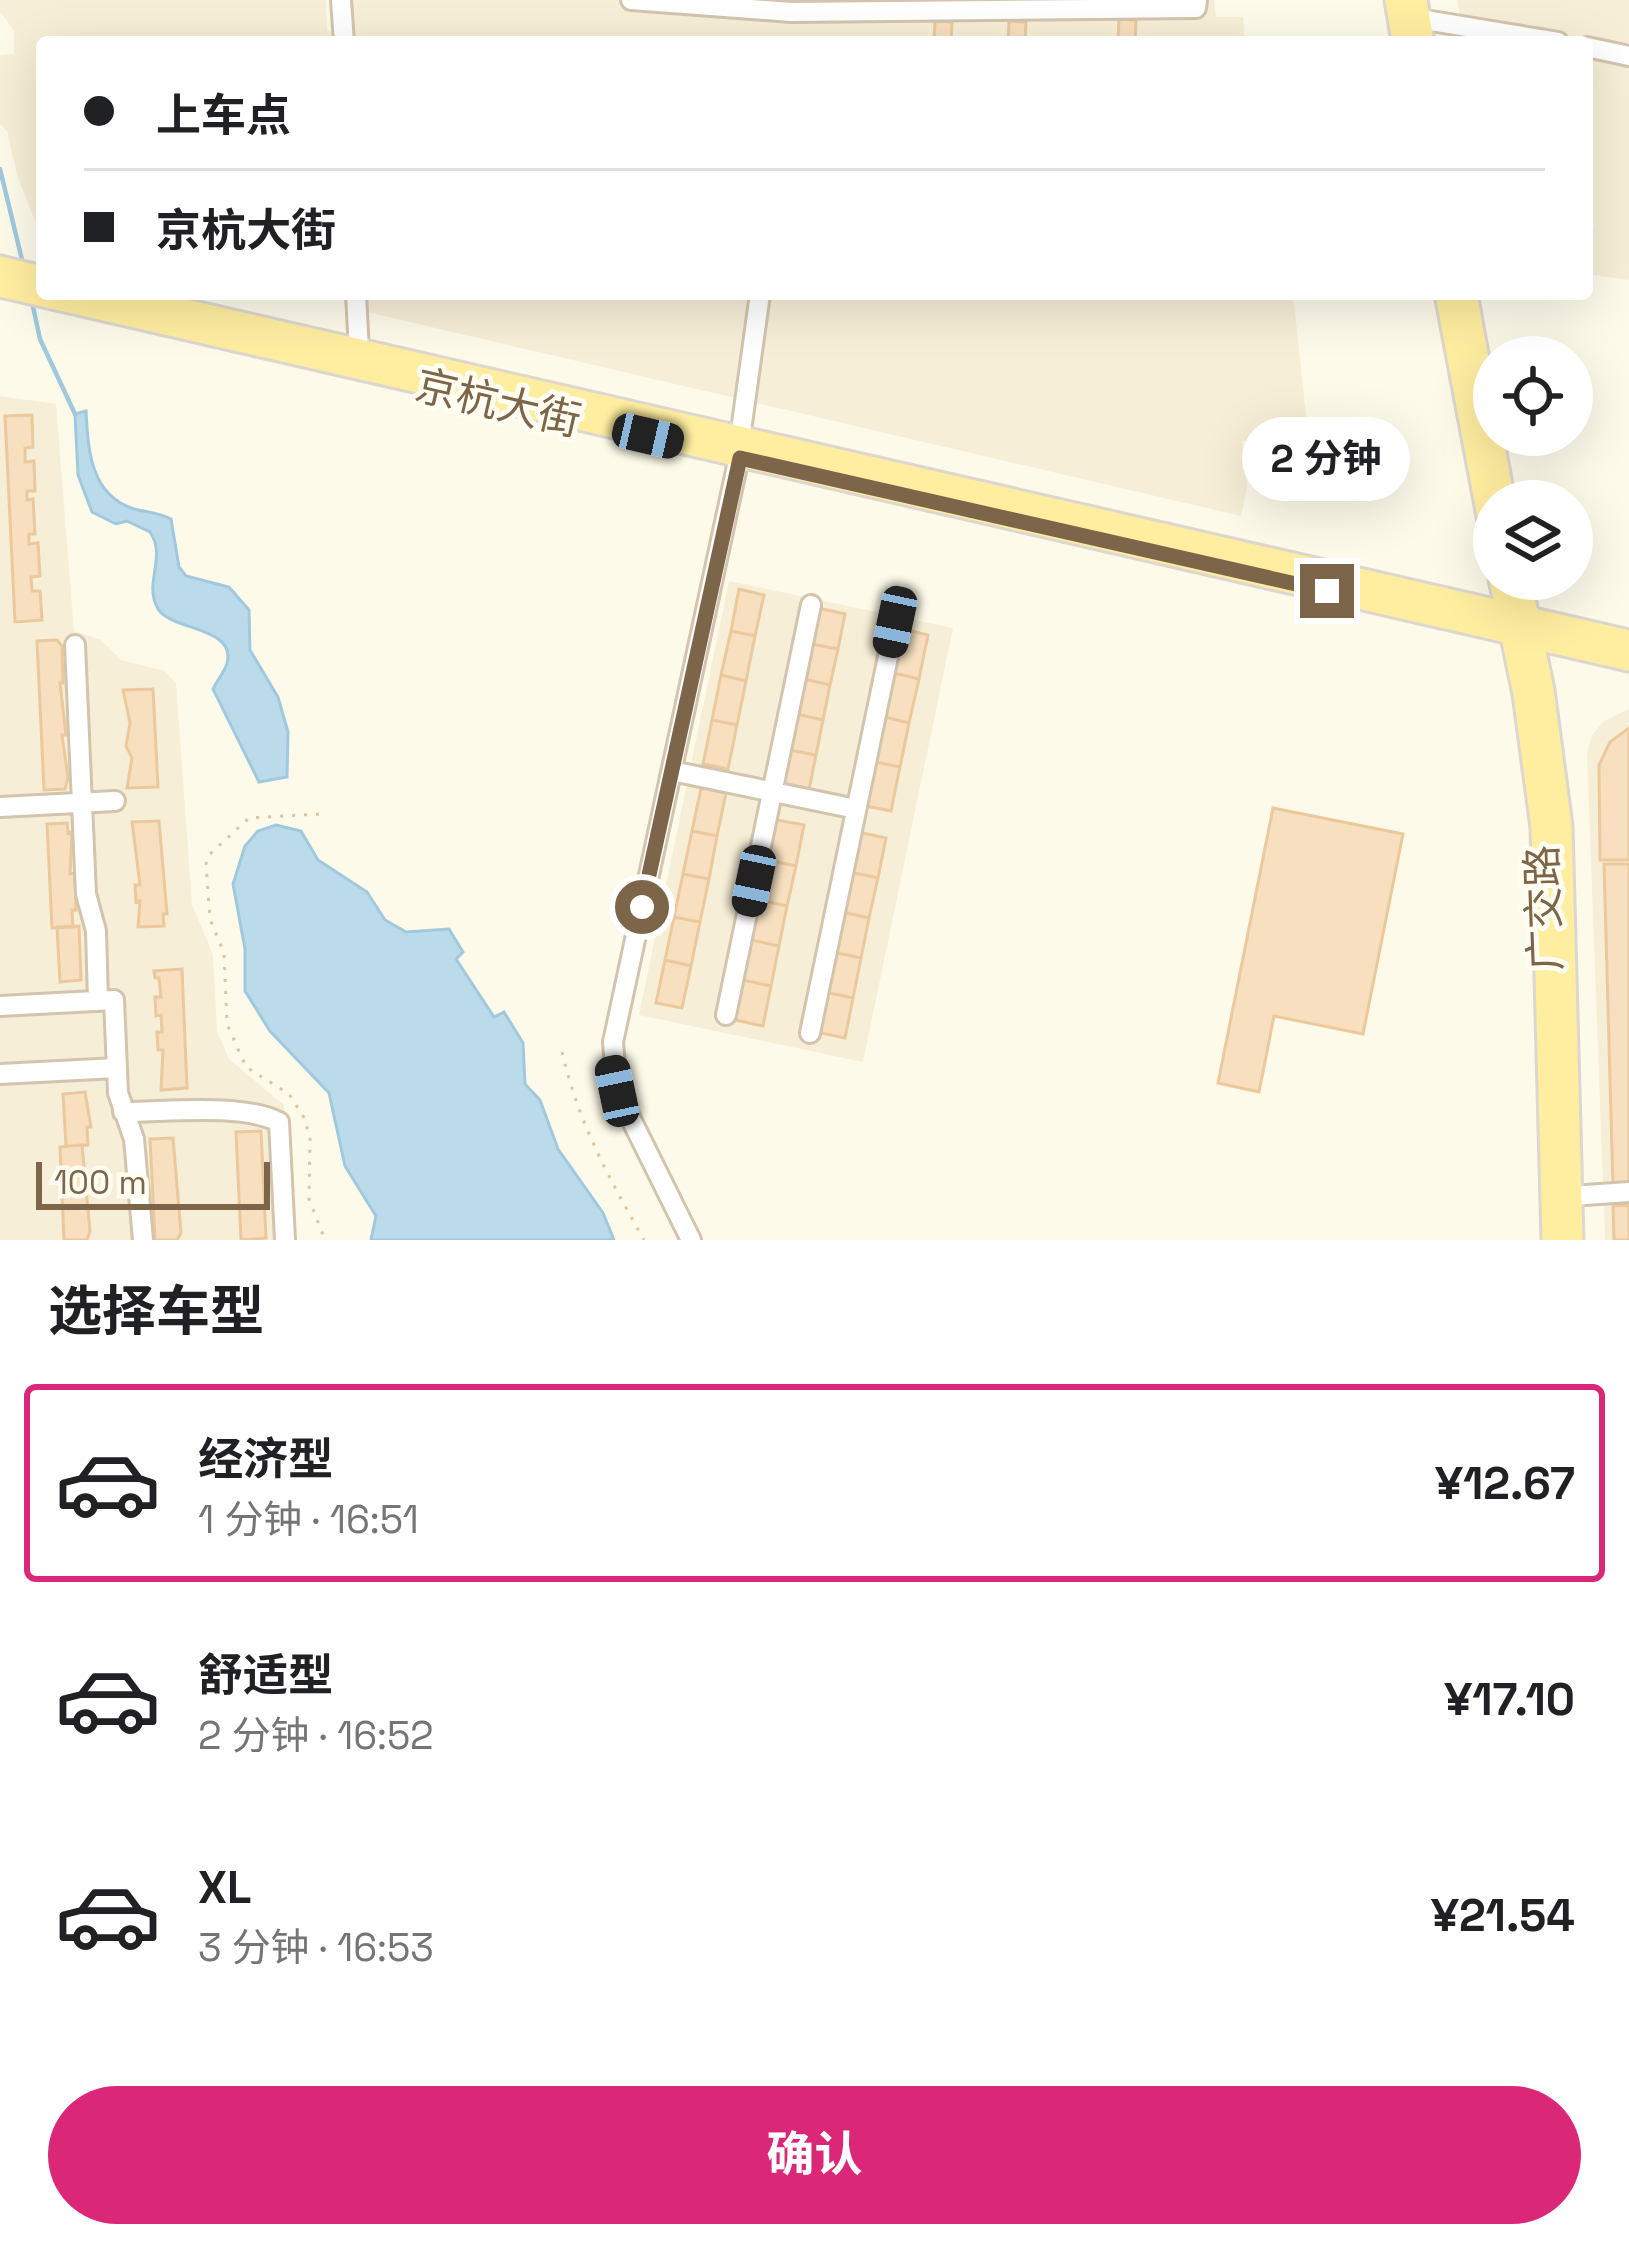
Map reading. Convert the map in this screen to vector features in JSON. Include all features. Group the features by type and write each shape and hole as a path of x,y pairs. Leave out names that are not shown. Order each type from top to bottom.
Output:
{"main road":[{"path":"1396,0 1402,36"},
{"path":"0,267 36,276"},
{"name":"京杭大街","path":"0,286 36,294"},
{"name":"京杭大街","path":"64,300 1520,626 1629,661"},
{"name":"京杭大街","path":"140,300 740,448"},
{"path":"1447,300 1481,480"},
{"path":"1467,300 1500,480"},
{"name":"广交路","path":"1509,600 1520,626 1561,826 1572,1240"},
{"name":"广交路","path":"1520,600 1542,828 1552,1240"},
{"name":"京杭大街","path":"1520,626 1629,641"}],"street":[{"path":"340,0 343,36"},
{"path":"631,0 766,12 881,5 1196,8 1197,0"},
{"path":"1419,20 1520,36"},
{"path":"1593,48 1629,56"},
{"path":"356,300 359,352"},
{"path":"691,1240 617,1091 612,1065 740,448 759,300"},
{"path":"726,1015 811,605"},
{"path":"810,1033 895,622"},
{"path":"75,645 86,895 96,931 98,1001"},
{"path":"671,771 856,809"},
{"path":"0,807 115,801"},
{"path":"0,1006 114,1000 117,1068 134,1139 143,1240"},
{"path":"0,1073 117,1068"},
{"path":"124,1112 204,1111 279,1122 285,1240"},
{"path":"1571,1196 1629,1192"}],"path":[{"path":"319,814 249,818 208,855 205,883 210,920 222,944 231,1037 246,1067 289,1094 304,1119 310,1138 309,1199 325,1240"},
{"path":"562,1052 575,1106 593,1150 644,1240"}],"shaded area":[{"path":"0,0 326,0 327,31 334,36 36,36 36,224 17,175 7,131 0,125 0,55 14,54 14,31 0,11"},
{"path":"349,0 1214,0 1216,17 1243,17 1245,36 351,36"},
{"path":"1457,0 1629,0 1629,280 1593,275 1593,36 1463,36"},
{"path":"366,300 1294,300 1308,433 1242,441 1247,487 1241,516 367,312"},
{"path":"0,396 56,404 74,631 101,640 121,660 165,671 176,683 192,904 213,955 217,1032 229,1059 284,1105 295,1240 0,1240"},
{"path":"729,581 953,628 863,1062 639,1015"},
{"path":"1629,709 1629,1240 1605,1240 1587,753 1592,735 1604,721"}],"water":[{"path":"86,411 90,455 108,493 134,509 171,519 179,567 186,576 229,587 249,610 250,650 278,697 288,732 287,777 259,782 213,689 227,663 222,642 174,621 157,607 153,588 156,551 150,532 92,512 78,475 75,414"},
{"path":"276,825 301,831 318,860 367,892 385,920 406,932 449,929 463,952 456,959 494,1017 504,1012 523,1043 525,1084 540,1100 558,1149 603,1213 614,1240 371,1240 376,1216 345,1166 329,1093 270,1031 245,991 245,949 233,884 245,846 258,831"}],"building":[{"path":"1119,19 1136,20 1135,36 1118,36"},
{"path":"935,21 952,22 951,36 934,36"},
{"path":"1009,21 1026,22 1025,36 1008,36"},
{"path":"32,415 33,447 25,448 25,462 34,461 35,491 27,491 27,500 33,499 35,534 29,534 29,544 38,543 40,576 31,577 32,591 40,591 42,620 15,622 5,416"},
{"path":"739,589 764,595 755,636 731,631"},
{"path":"818,608 845,614 838,649 811,644"},
{"path":"903,629 928,635 919,679 894,673"},
{"path":"731,631 755,636 746,681 721,675"},
{"path":"57,640 62,646 60,683 66,735 62,735 68,778 65,789 44,790 37,641"},
{"path":"811,644 838,649 830,685 804,679"},
{"path":"894,673 919,679 909,723 885,717"},
{"path":"721,675 746,681 737,725 712,720"},
{"path":"804,679 830,685 823,720 796,714"},
{"path":"153,689 158,787 127,788 132,758 126,746 130,723 123,690"},
{"path":"796,714 823,720 816,755 789,750"},
{"path":"885,717 909,723 900,767 876,762"},
{"path":"712,720 737,725 728,769 703,764"},
{"path":"1629,728 1629,860 1600,860 1599,765 1610,742"},
{"path":"789,750 816,755 809,790 782,785"},
{"path":"876,762 900,767 891,811 866,806"},
{"path":"701,788 726,793 717,836 692,831"},
{"path":"1273,808 1403,834 1363,1034 1274,1016 1259,1092 1218,1083"},
{"path":"777,820 804,825 796,866 768,860"},
{"path":"159,821 167,914 163,914 164,926 138,927 140,901 136,902 135,885 140,885 132,822"},
{"path":"67,823 68,833 72,832 70,874 75,873 76,910 72,910 73,927 52,928 47,824"},
{"path":"692,831 717,836 709,879 683,874"},
{"path":"858,832 886,838 878,878 850,872"},
{"path":"768,860 796,866 787,906 760,900"},
{"path":"1604,864 1629,864 1629,1187 1613,1187"},
{"path":"850,872 878,878 869,918 842,912"},
{"path":"683,874 709,879 700,922 674,917"},
{"path":"760,900 787,906 779,946 752,940"},
{"path":"842,912 869,918 861,958 833,952"},
{"path":"674,917 700,922 691,966 665,960"},
{"path":"79,926 81,980 60,982 57,927"},
{"path":"752,940 779,946 771,986 743,980"},
{"path":"833,952 861,958 853,998 825,992"},
{"path":"665,960 691,966 682,1008 656,1003"},
{"path":"182,969 187,1088 161,1090 163,1050 158,1050 157,1032 162,1032 161,1015 156,1016 155,997 161,997 154,971"},
{"path":"743,980 771,986 763,1026 735,1020"},
{"path":"825,992 853,998 845,1038 817,1032"},
{"path":"85,1092 91,1127 87,1127 88,1145 66,1146 63,1094"},
{"path":"261,1131 266,1238 241,1240 236,1132"},
{"path":"173,1138 181,1233 177,1240 155,1240 150,1139"},
{"path":"82,1145 90,1231 87,1240 64,1240 60,1147"},
{"path":"1629,1205 1629,1240 1614,1240 1613,1206"}],"waterway":[{"path":"0,169 24,268"},
{"path":"32,302 40,339 75,414"}],"route":[{"path":"642,907 740,458 1327,591"}]}
